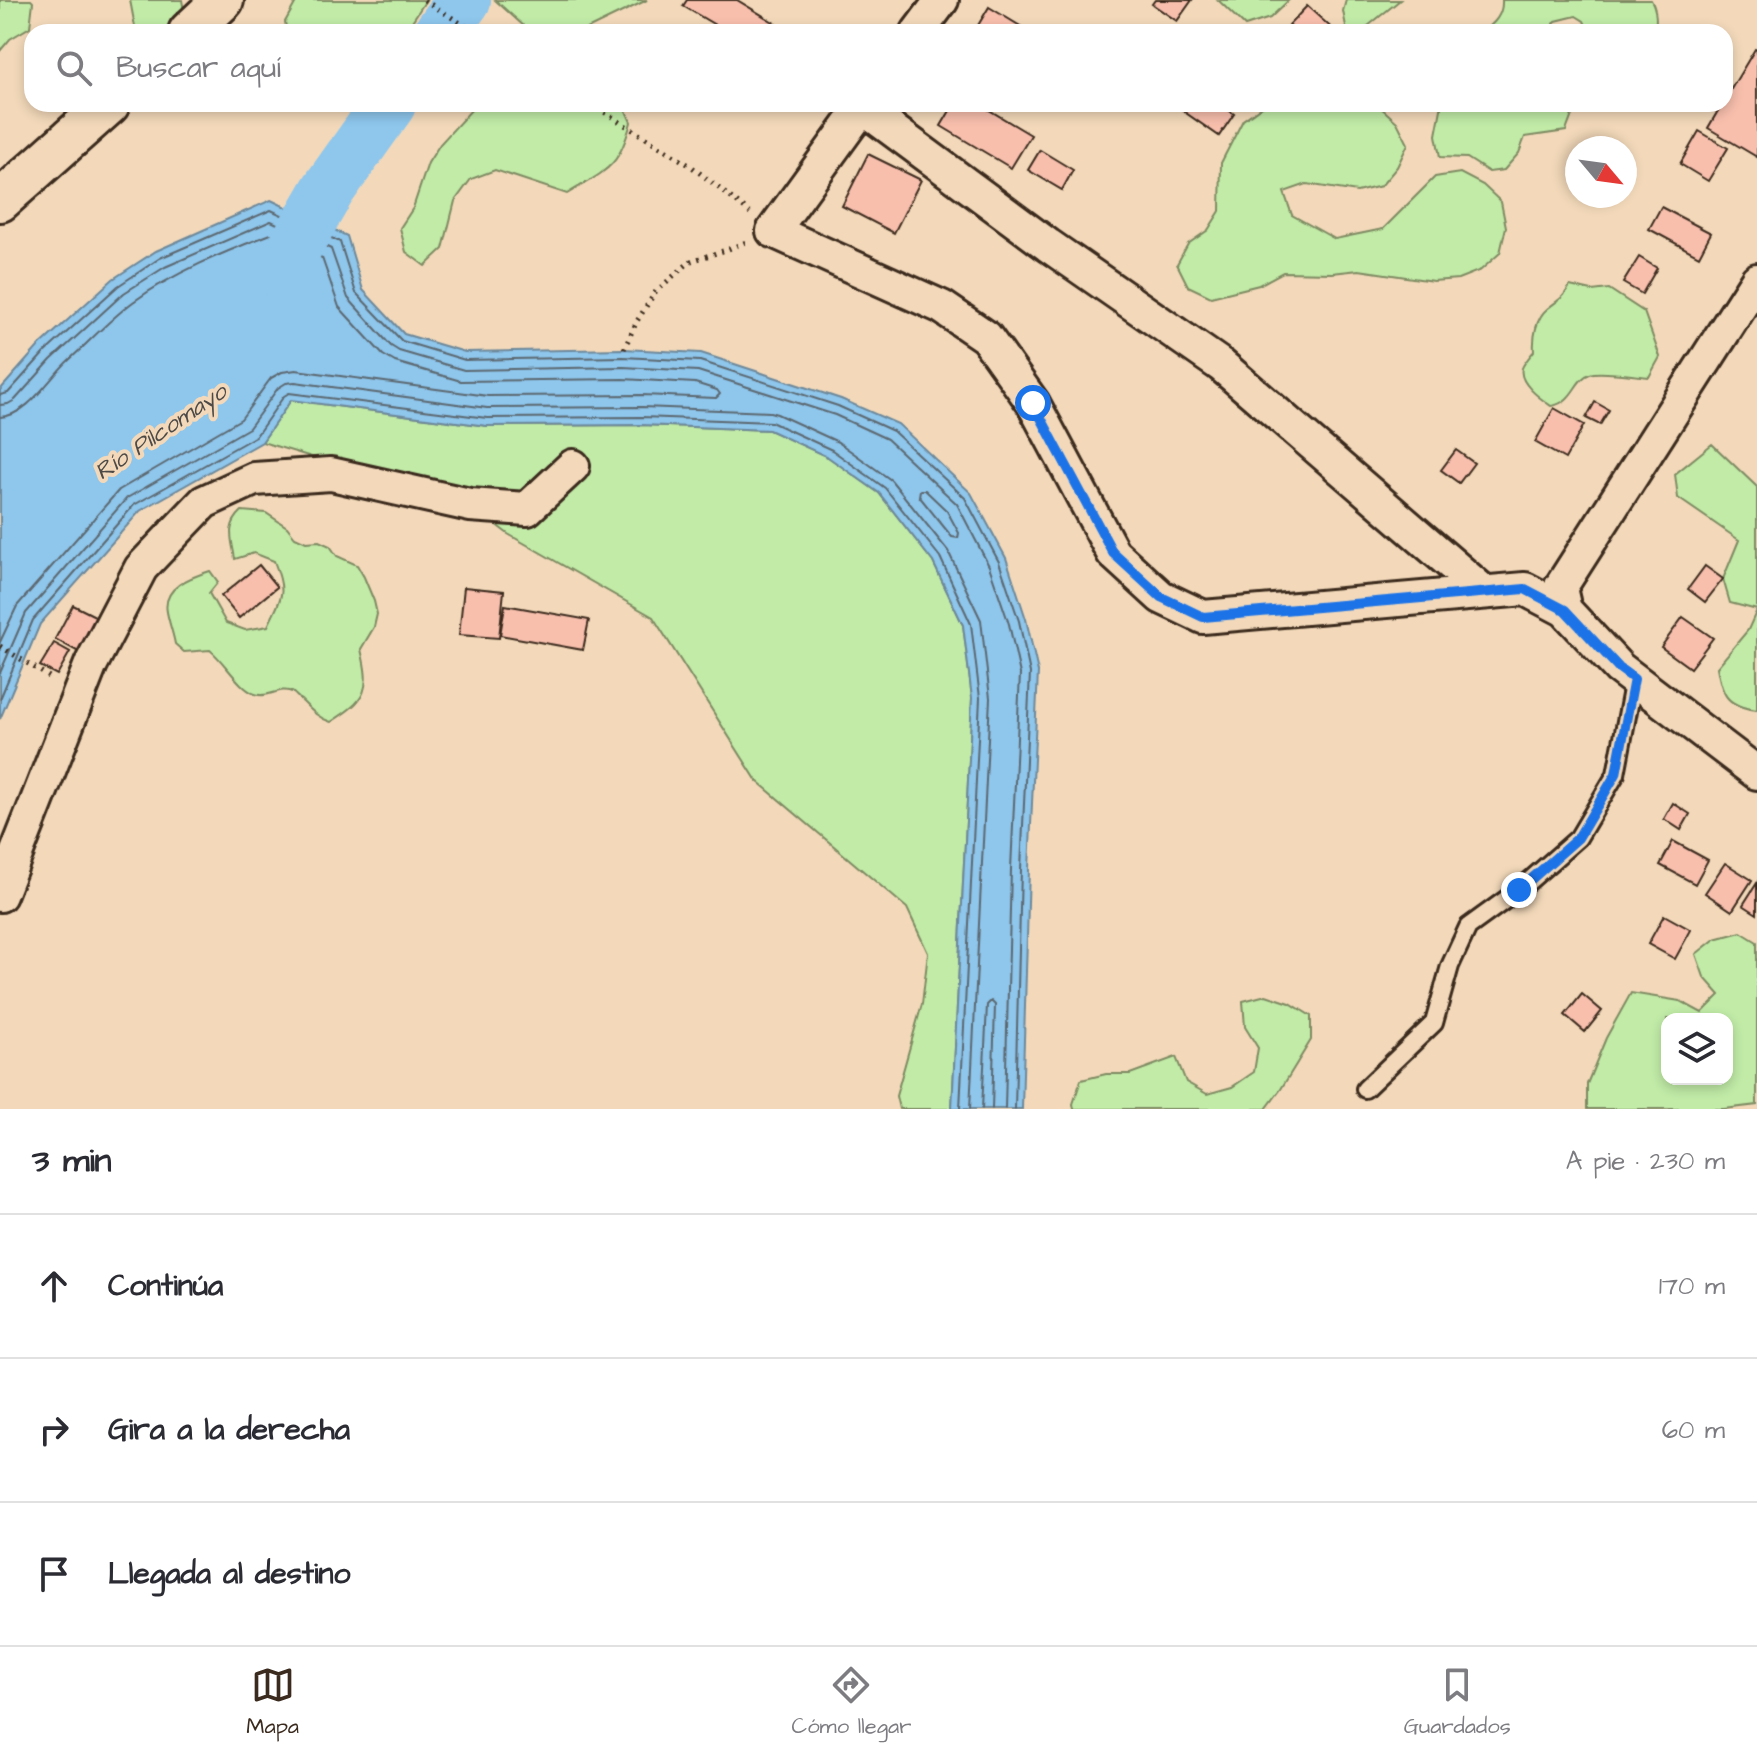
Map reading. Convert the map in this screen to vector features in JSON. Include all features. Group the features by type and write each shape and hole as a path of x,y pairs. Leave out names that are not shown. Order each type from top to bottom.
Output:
{"street":[{"path":"198,24 223,0"},
{"path":"924,24 942,0"},
{"path":"0,201 100,112"},
{"path":"860,112 773,231 942,307 986,337 1033,403 1113,553 1161,597 1203,617 1525,589 1565,610 1619,668 1757,773"},
{"path":"872,112 1048,245 1221,365 1484,592"},
{"path":"1565,610 1560,588 1757,280"},
{"path":"0,895 91,664 141,568 204,502 254,479 331,474 470,505 527,509 573,466"}],"lane":[{"path":"1365,1089 1434,1023 1450,966 1468,927 1519,890 1578,838 1616,774 1634,679"}],"path":[{"path":"424,0 462,24"},
{"path":"604,112 691,166 773,231 691,261 656,291 624,349"},
{"path":"0,646 50,678"}],"green space":[{"path":"0,0 31,0 30,24 24,24 24,31 10,39 0,51"},
{"path":"130,0 182,0 186,24 134,24"},
{"path":"297,0 426,0 410,24 285,22"},
{"path":"495,0 647,0 598,24 522,24"},
{"path":"1218,0 1289,0 1270,18 1243,24"},
{"path":"1346,0 1400,0 1370,24 1345,24 1343,11"},
{"path":"1502,0 1651,0 1656,24 1585,24 1576,16 1554,24 1492,24 1501,10"},
{"path":"469,112 627,112 631,122 621,150 609,167 567,194 495,170 471,179 455,201 443,249 425,266 406,252 400,228 413,208 428,163 440,144"},
{"path":"1254,112 1386,112 1397,122 1408,144 1397,167 1381,186 1357,192 1307,184 1284,192 1292,215 1335,239 1383,229 1435,177 1460,173 1483,185 1501,202 1506,227 1500,253 1481,270 1458,279 1433,281 1359,270 1283,272 1259,285 1211,297 1188,286 1177,264 1188,244 1208,230 1220,211 1221,163 1243,120"},
{"path":"1440,112 1572,112 1566,131 1525,137 1519,153 1504,170 1489,172 1467,158 1440,157 1436,135"},
{"path":"1570,286 1592,291 1609,289 1644,312 1660,357 1649,377 1590,374 1565,400 1551,406 1527,385 1522,368 1534,351 1540,317"},
{"path":"291,400 487,426 642,425 769,430 828,457 879,493 933,562 963,625 972,698 952,1109 899,1109 896,1096 922,1004 928,953 907,908 757,781 653,617 508,534 470,505 262,442"},
{"path":"1712,444 1757,487 1757,610 1730,603 1723,579 1739,540 1678,498 1675,474"},
{"path":"242,511 266,513 287,527 295,537 330,546 337,556 357,565 364,577 377,614 374,627 361,649 366,675 363,693 352,707 331,722 315,713 292,692 283,690 260,695 249,691 210,650 184,652 175,644 167,612 169,596 180,584 210,571 218,582 209,593 226,623 245,630 268,626 281,595 281,581 274,561 254,553 235,559 232,528"},
{"path":"1757,610 1757,710 1738,706 1727,698 1717,667 1748,630"},
{"path":"1741,932 1757,942 1757,1105 1724,1109 1587,1109 1587,1084 1606,1038 1631,993 1680,1001 1702,1013 1720,995 1704,977 1696,954 1715,939"},
{"path":"1266,995 1290,1003 1311,1016 1311,1040 1266,1109 1074,1109 1081,1080 1106,1074 1130,1074 1176,1057 1186,1082 1207,1094 1232,1087 1254,1072 1258,1048 1245,1027 1243,1001"}],"water":[{"name":"Río Pilcomayo","path":"271,200 347,236 363,290 404,334 465,352 624,349 701,353 841,399 898,424 971,493 1006,558 1026,619 1038,672 1022,1109 952,1109 972,698 963,625 933,562 879,493 828,457 769,430 642,425 487,426 291,400 262,442 140,511 40,624 0,719 0,390 38,347 113,279 156,251"}],"building":[{"path":"687,0 737,0 775,23 713,24 683,6"},
{"path":"1155,0 1192,0 1177,21 1152,4"},
{"path":"1307,6 1327,24 1290,24"},
{"path":"989,7 1017,24 979,24"},
{"path":"1757,50 1757,157 1708,128 1717,112 1733,112 1733,86"},
{"path":"949,112 992,112 1031,135 1011,168 941,126"},
{"path":"1184,112 1231,112 1234,114 1219,136"},
{"path":"1699,131 1728,148 1708,181 1680,164"},
{"path":"1040,150 1073,170 1062,190 1028,170"},
{"path":"868,154 921,180 894,233 842,206"},
{"path":"1661,207 1711,233 1699,256 1649,229"},
{"path":"1639,257 1657,268 1642,294 1623,283"},
{"path":"1595,402 1609,410 1600,425 1586,418"},
{"path":"1554,408 1584,425 1565,459 1535,442"},
{"path":"1456,450 1474,463 1459,483 1441,470"},
{"path":"259,565 277,587 239,618 221,596"},
{"path":"1705,566 1723,579 1705,602 1688,589"},
{"path":"464,587 504,591 499,638 459,635"},
{"path":"73,605 103,620 84,655 55,639"},
{"path":"505,605 589,620 583,650 500,635"},
{"path":"1683,617 1713,638 1690,668 1661,647"},
{"path":"54,643 70,652 57,675 40,666"},
{"path":"1673,803 1690,814 1681,830 1664,819"},
{"path":"1673,841 1708,860 1695,884 1660,865"},
{"path":"1725,863 1752,880 1732,911 1705,893"},
{"path":"1757,883 1757,914 1743,905"},
{"path":"1664,915 1691,930 1675,959 1648,944"},
{"path":"1582,994 1602,1011 1585,1032 1565,1015"}],"waterway":[{"path":"447,24 464,0"},
{"path":"291,286 292,252 328,190 383,112"}],"route":[{"path":"1033,403 1113,553 1161,597 1203,617 1525,589 1565,610 1619,668 1634,679 1616,774 1578,838 1519,890"}]}
